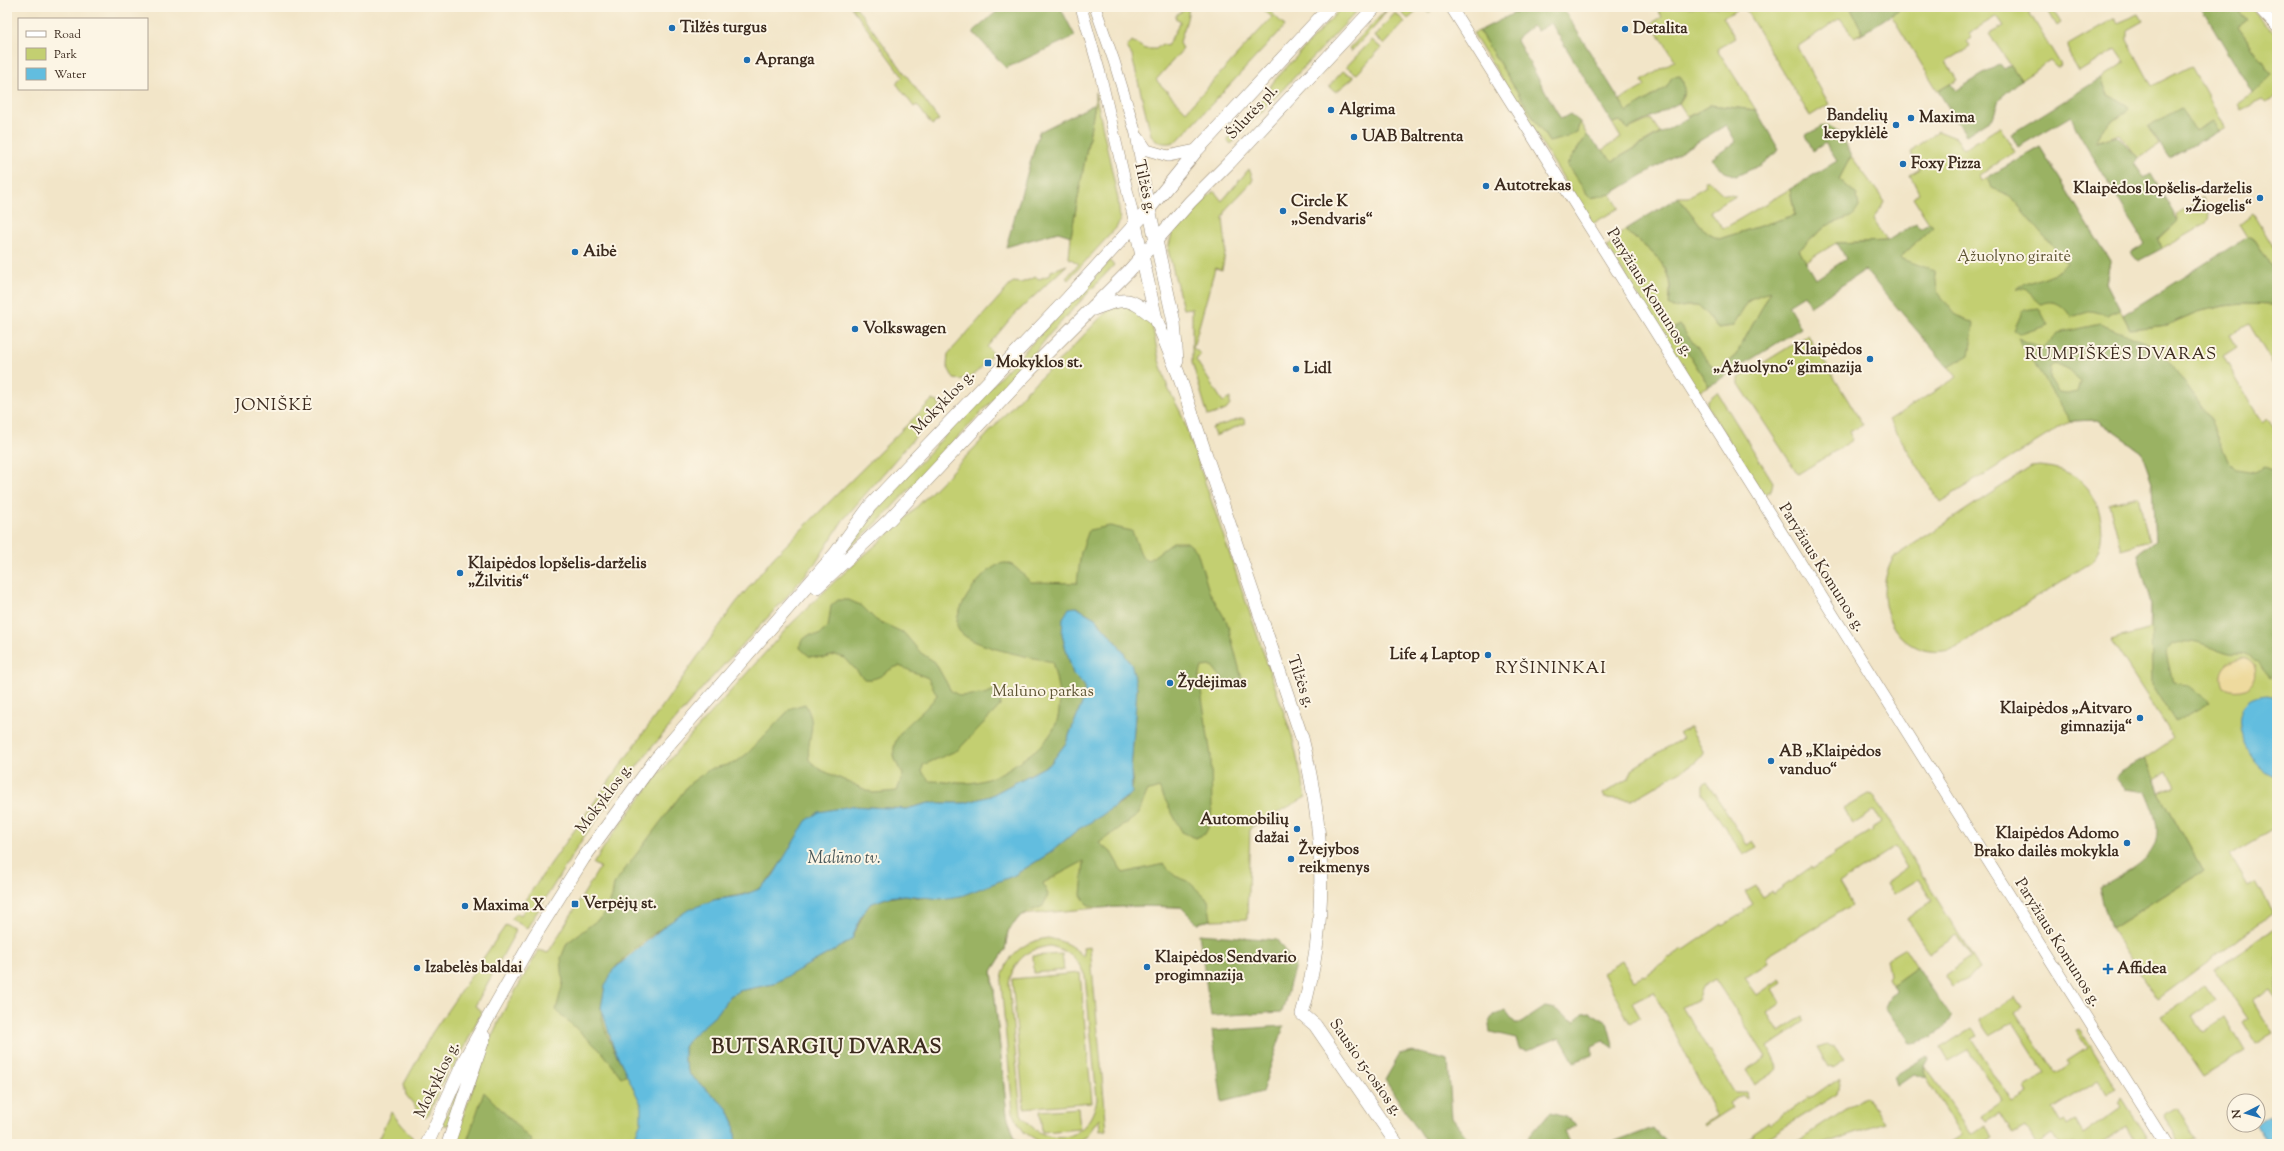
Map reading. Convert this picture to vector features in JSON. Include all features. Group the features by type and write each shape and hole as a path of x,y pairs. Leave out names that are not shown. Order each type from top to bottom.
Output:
{"main road":[{"name":"Šilutės pl.","path":"1149,208 1197,150 1330,7"},
{"name":"Šilutės pl.","path":"1156,242 1186,205 1229,163 1374,7"},
{"name":"Mokyklos g.","path":"428,1139 466,1057 494,1011 550,911 607,823 694,714 773,628 835,554 870,506 1068,298 1149,208"},
{"name":"Tilžės g.","path":"1149,208 1174,322 1178,373"},
{"name":"Tilžės g.","path":"1135,224 1141,258 1156,319 1178,373 1302,738 1316,802 1321,866 1320,910 1312,970 1302,1014"},
{"name":"Mokyklos g.","path":"773,628 890,519 1156,242"},
{"path":"1090,310 1119,300 1127,300 1137,304 1156,319"},
{"name":"Mokyklos g.","path":"449,1142 494,1011"},
{"name":"Sausio 15-osios g.","path":"1302,1014 1315,1025 1397,1144"},
{"path":"428,1139 449,1142"}],"street":[{"name":"Tilžės g.","path":"1081,7 1100,73 1135,224"},
{"name":"Tilžės g.","path":"1095,7 1114,61 1136,134 1149,208"},
{"name":"Paryžiaus Komunos g.","path":"1451,7 2166,1144"},
{"path":"2258,7 2277,27"},
{"path":"1136,134 1148,150 1168,156 1197,150"}],"green space":[{"path":"851,7 856,7 939,120 932,125 917,105 914,107 896,83 903,77"},
{"path":"1002,7 1060,7 1075,36 1006,68 973,32"},
{"path":"1182,7 1188,7 1187,19 1180,43 1183,49 1156,80 1186,111 1272,17 1260,7 1266,7 1285,26 1177,141 1163,143 1151,135 1132,56 1127,47 1132,41 1145,49 1156,49 1162,44 1167,46 1181,21 1175,18 1177,14 1183,11"},
{"path":"1342,7 1361,7 1231,144 1227,140 1249,116 1274,81"},
{"path":"1400,7 1433,7 1434,9 1429,13 1421,8 1408,19 1398,9"},
{"path":"1526,7 1562,7 1627,112 1666,88 1672,77 1680,76 1684,90 1683,96 1679,103 1628,129 1620,121 1612,123 1551,23 1537,31 1532,26 1516,39 1561,119 1570,114 1580,122 1577,132 1565,138 1549,142 1479,31"},
{"path":"1656,7 1743,7 1723,17 1735,38 1717,49 1756,110 1710,105 1688,117 1679,103 1684,96 1672,77 1666,88 1627,112 1620,100 1645,86 1642,81 1675,60 1652,23 1662,17"},
{"path":"1744,7 1856,7 1852,9 1863,33 1854,37 1840,18 1797,47 1829,104 1810,116"},
{"path":"1856,7 1903,7 1863,33 1851,9"},
{"path":"1903,7 2026,7 2061,65 2057,68 2050,61 2021,80 1989,34 2004,26 1997,16 1969,33 1972,38 1967,41 1970,47 1946,62 1957,80 1938,91 1891,15"},
{"path":"2046,7 2058,7 2053,10 2061,23 2057,26"},
{"path":"2201,7 2235,7 2247,20 2238,27 2272,75 2253,94"},
{"path":"2235,7 2249,7 2277,36 2277,96 2266,103 2262,100 2241,110 2238,104 2253,94 2272,75 2238,27 2247,20"},
{"path":"1388,8 1378,23 1351,52 1349,49"},
{"path":"1395,13 1405,22 1384,45 1375,36"},
{"path":"2139,14 2143,21 2127,30 2127,40 2152,86 2191,66 2225,127 2219,131 2213,121 2195,131 2148,126 2159,145 2138,158 2120,134 2096,142 2103,128 2129,109 2125,104 2108,95 2101,78 2125,62 2116,49 2079,72 2069,54 2068,45 2115,18 2118,23"},
{"path":"1479,31 1549,142 1577,132 1580,122 1587,135 1567,165 1590,198 1611,194 1619,208 1592,224 1473,33"},
{"path":"1372,40 1381,48 1357,74 1346,67"},
{"path":"2000,64 2004,69 2011,65 2021,80 1999,99 1993,118 1966,135 1938,91 1950,84 1957,90"},
{"path":"1343,71 1354,77 1336,92 1329,86"},
{"path":"2101,78 2108,95 2125,104 2129,109 2103,128 2096,142 2118,136 2138,158 2134,163 2144,178 2151,174 2178,221 2158,239 2161,249 2138,261 2131,253 2145,244 2076,128 2071,116 2018,147 2011,134"},
{"path":"1095,92 1118,199 1120,221 1116,228 1068,280 1066,278 1079,264 1069,258 1071,236 1095,104"},
{"path":"1095,104 1071,236 1058,232 1006,247 1039,132"},
{"path":"1710,105 1756,110 1779,150 1761,165 1736,176 1725,172 1711,159 1736,142 1726,125 1611,194 1590,198 1567,165 1587,135 1613,161"},
{"path":"2181,108 2195,131 2213,121 2219,131 2169,158 2148,126"},
{"path":"1651,119 1660,133 1613,161 1602,150 1621,138 1612,123 1620,121 1628,129"},
{"path":"1824,125 1839,132 1851,156 1839,179 1857,195 1859,207 1853,216 1826,226 1799,250 1816,279 1846,259 1836,243 1887,241 1916,223 1920,228 1929,223 1933,226 1900,258 1935,271 1937,291 1955,314 1974,324 1969,355 1948,367 1865,270 1811,306 1804,295 1788,305 1801,328 1709,386 1673,329 1679,325 1717,372 1736,355 1771,291 1750,299 1733,326 1717,328 1704,310 1696,306 1674,308 1669,305 1669,279 1666,270 1653,253 1625,230 1678,197 1706,232 1719,239 1795,215 1790,189 1837,161 1825,143 1813,151 1806,135"},
{"name":"Ąžuolyno giraitė","path":"2000,127 2015,152 1979,175 1981,181 2040,147 2110,261 2106,283 2130,329 2167,325 2197,312 2223,306 2244,304 2277,305 2277,371 2249,324 2230,335 2237,347 2223,356 2262,423 2267,419 2277,430 2277,827 2230,855 2248,886 2255,882 2273,913 2157,999 2111,929 2203,871 2160,793 2175,786 2167,772 2156,779 2144,759 2173,739 2167,727 2111,640 2150,629 2151,605 2138,554 2155,541 2152,482 2141,451 2097,420 2070,421 1940,502 1889,420 1957,377 1876,281 1933,226 1929,223 1913,198 1919,193 1910,175 1920,169 1911,153 1914,148 1938,131 1956,138 1964,149"},
{"path":"2040,147 2110,261 2106,283 2120,310 2108,315 2092,311 2071,317 2059,304 2046,302 2041,304 2025,289 2016,288 2057,272 2067,263 2010,196 1992,188 1988,177"},
{"path":"1851,156 1885,202 1873,219 1887,241 1836,243 1805,262 1799,250 1826,226 1853,216 1857,195 1839,179"},
{"path":"1249,169 1253,179 1251,183 1227,208 1223,218 1226,249 1222,270 1215,268 1193,348 1201,354 1196,360 1223,402 1230,398 1230,405 1226,410 1208,416 1192,362 1192,308 1183,309 1168,250 1173,230 1214,191 1222,201"},
{"path":"1704,181 1709,181 1723,194 1736,196 1710,211 1723,229 1790,189 1795,215 1719,239 1706,232 1678,197 1688,197 1706,186"},
{"path":"2202,198 2209,213 2206,223 2161,249 2158,240 2178,221 2177,215"},
{"path":"2253,213 2277,253 2277,274 2255,240 2247,237 2239,224"},
{"path":"1625,230 1653,253 1660,261 1669,279 1669,305 1674,308 1696,306 1704,310 1717,328 1733,326 1750,299 1772,290 1736,355 1716,372 1679,325 1673,329 1709,386 1701,390 1696,389 1607,247 1615,241 1614,238"},
{"path":"2247,237 2255,240 2277,274 2277,305 2244,304 2223,306 2197,312 2167,325 2130,329 2123,315"},
{"path":"1110,260 1114,265 1049,335 1025,366 880,520 844,553 842,551 866,520"},
{"path":"1067,265 1010,319 987,347 993,353 981,368 972,376 960,380 954,379 947,366 948,354 1013,282 1021,283 1036,277 1039,279 1050,275 1051,271"},
{"name":"Malūno parkas","path":"1119,306 1133,306 1152,324 1159,360 1168,388 1182,415 1292,736 1306,797 1250,828 1247,919 1211,920 1197,923 1181,907 1139,906 1021,915 1008,931 1005,950 992,971 1007,1115 1015,1139 1025,1144 453,1144 491,1038 502,1014 539,950 548,953 600,867 593,864 610,838 676,752 790,625 835,581 902,522 986,436 1026,391 1065,355 1100,318 1110,309"},
{"path":"2039,308 2048,325 2021,334 2014,330 2023,310"},
{"path":"2100,324 2152,345 2168,360 2210,418 2228,461 2236,469 2256,472 2265,467 2277,472 2277,673 2270,678 2255,661 2243,654 2229,654 2202,644 2188,642 2172,644 2166,653 2173,683 2188,685 2210,702 2176,722 2152,684 2151,605 2138,554 2155,541 2152,482 2141,451 2097,420 2070,421 2018,338 2042,349 2058,333","holes":["2055,363 2070,370 2080,381 2077,392 2067,394 2058,393 2049,378 2050,367"]},
{"path":"1808,335 1863,425 1849,432 1853,440 1798,474 1739,384 1739,378"},
{"path":"1717,392 1773,482 1771,491 1763,495 1707,406 1707,401"},
{"path":"932,400 938,402 940,406 934,415 843,520 817,561 784,600 705,685 648,752 583,838 527,928 511,919 517,913 521,915 529,903 525,900 735,604 774,557"},
{"path":"1243,418 1246,423 1215,436 1212,428"},
{"path":"2040,466 2063,471 2073,475 2088,489 2094,498 2101,521 2102,532 2101,542 2092,562 1956,648 1936,651 1919,648 1904,640 1894,627 1887,611 1884,594 1886,575 1894,557 2031,467"},
{"path":"2138,496 2149,541 2121,549 2109,504"},
{"path":"1110,526 1132,531 1142,557 1149,560 1173,542 1187,542 1197,551 1209,591 1227,622 1242,679 1238,687 1228,686 1212,666 1202,667 1199,678 1211,756 1212,809 1209,826 1205,834 1195,838 1182,832 1159,788 1147,792 1138,815 1099,843 1111,852 1123,873 1164,864 1175,876 1188,881 1208,900 1211,920 1197,923 1181,907 1139,906 1097,908 1087,904 1081,895 1084,861 1043,883 1048,895 1043,906 1021,915 1008,931 1005,950 992,971 1007,1115 1015,1139 1025,1144 736,1144 734,1123 727,1108 689,1074 684,1061 684,1047 689,1038 717,1014 730,996 739,991 773,984 852,939 865,910 870,904 877,900 905,895 921,898 988,885 1013,876 1050,853 1077,830 1125,800 1133,785 1131,770 1137,688 1118,644 1095,618 1076,607 1062,635 1073,674 1084,685 1085,696 1066,743 1050,764 990,796 965,803 929,803 906,809 851,806 807,821 779,866 766,883 760,888 742,895 711,901 685,914 646,939 614,969 606,989 601,1009 607,1034 627,1074 621,1077 603,1053 556,1010 563,983 561,958 567,943 604,915 612,897 614,884 689,784 710,769 735,763 748,753 791,708 805,704 809,712 812,726 809,744 809,760 819,769 873,793 897,791 903,774 896,761 894,750 896,740 902,731 929,705 937,695 928,678 899,666 879,677 864,679 845,658 835,655 824,658 809,656 800,648 801,641 809,635 819,635 828,627 831,606 838,600 849,600 862,606 876,620 904,633 921,653 935,662 951,691 960,696 984,694 995,690 1001,697 1000,706 958,750 923,765 922,772 930,781 971,783 982,781 1007,769 1044,742 1052,732 1057,721 1059,695 1052,662 987,646 974,641 958,629 957,621 965,600 972,588 981,578 999,564 1010,564 1031,582 1077,583 1081,552 1089,530"},
{"path":"1690,727 1704,753 1696,762 1632,800 1605,798 1603,794 1629,778 1633,768 1683,738 1679,734"},
{"path":"2144,759 2156,779 2160,793 2203,871 2111,929 2099,888 2141,862 2150,853 2156,842 2157,829 2154,812 2146,792 2125,789 2116,778 2121,772"},
{"path":"1707,782 1747,845 1753,841 1757,847 1743,855 1703,794 1703,785"},
{"path":"1868,794 1873,795 1980,969 1953,987 1945,975 1971,957 1956,935 1929,953 1907,918 1932,901 1918,879 1893,894 1886,883 1907,868 1895,847 1839,883 1852,905 1766,957 1768,963 1745,978 1757,995 1780,979 1782,982 1772,989 1781,1003 1767,1013 1779,1032 1803,1016 1806,1021 1768,1047 1778,1069 1775,1072 1755,1085 1746,1070 1766,1057 1715,979 1702,987 1698,999 1682,1007 1734,1092 1746,1092 1747,1099 1742,1095 1729,1103 1732,1108 1704,1126 1703,1124 1717,1116 1654,992 1632,1003 1640,1017 1630,1024 1603,972 1622,961 1634,980 1643,975 1644,976 1667,961 1666,959 1682,949 1684,950 1722,924 1723,926 1745,912 1744,910 1753,904 1745,892 1756,886 1763,897 1771,892 1773,894 1811,867 1812,869 1835,855 1834,853 1873,830 1872,828 1881,822 1874,811 1852,825 1844,808"},
{"path":"506,925 516,931 475,1006 482,1011 453,1071 449,1068 428,1116 425,1118 406,1095 404,1084 432,1033"},
{"path":"2277,927 2277,999 2271,990 2253,1001 2273,1034 2256,1044 2243,1023 2248,1019 2214,969"},
{"path":"1199,934 1277,940 1295,965 1282,1012 1211,1016"},
{"path":"1048,938 1063,942 1075,949 1084,957 1083,947 1090,946 1107,1130 1100,1131 1099,1119 1086,1137 1071,1144 1043,1144 1024,1132 1013,1112 1001,983 1003,973 1016,952 1038,940","holes":["1050,946 1072,956 1085,976 1097,1099 1092,1114 1085,1125 1076,1133 1065,1137 1053,1137 1042,1133 1031,1126 1021,1114 1009,983 1014,968 1028,953"]},
{"path":"1905,948 1917,967 1892,985 1888,978 1890,975 1887,959"},
{"path":"1062,954 1064,970 1034,973 1033,956"},
{"path":"1917,967 1951,1017 1945,1027 1934,1035 1921,1041 1910,1043 1885,1007 1890,996 1896,992 1892,985"},
{"path":"1080,973 1092,1102 1024,1108 1012,979"},
{"path":"2205,984 2216,1000 2192,1016 2203,1032 2225,1017 2245,1051 2203,1077 2162,1016 2180,1005"},
{"path":"2015,997 2022,1007 2015,1012 2056,1074 2070,1065 2067,1061 2087,1048 2076,1031 2080,1030 2116,1088 2107,1094 2098,1080 2053,1109 2061,1123 2065,1121 2067,1125 2075,1120 2083,1134 2121,1107 2118,1102 2122,1098 2148,1138 2138,1144 2127,1126 2101,1144 2059,1144 2052,1134 2037,1144 2025,1127 2013,1134 2000,1113 1986,1121 1981,1115 2002,1101 1969,1050 1948,1062 1940,1048 1972,1028 1978,1036 1972,1039 2013,1103 2028,1094 2025,1087 2046,1074 2013,1022 1990,1035 1979,1019"},
{"path":"1545,1007 1555,1009 1575,1022 1583,1013 1590,1012 1607,1022 1614,1048 1604,1041 1592,1046 1592,1055 1574,1062 1560,1037 1527,1051 1519,1049 1516,1038 1490,1032 1489,1024 1494,1015 1506,1011 1515,1023 1521,1023"},
{"path":"1284,1026 1262,1092 1222,1102 1212,1031"},
{"path":"1827,1045 1835,1047 1845,1060 1833,1068 1832,1066 1829,1067 1818,1048"},
{"path":"1412,1051 1448,1060 1452,1118 1472,1144 1427,1144 1385,1080 1400,1054"},
{"path":"1927,1056 1929,1059 1925,1066 1926,1078 1913,1074 1897,1085 1894,1076"},
{"path":"1925,1066 1972,1134 1985,1125 1993,1138 1984,1144 1948,1144 1962,1135 1926,1078"},
{"path":"467,1071 449,1125 443,1125 442,1123"},
{"path":"1840,1078 1837,1094 1757,1144 1740,1144 1753,1135 1752,1133 1768,1122 1770,1124 1808,1098 1809,1100"},
{"path":"484,1092 532,1141 530,1144 466,1144"},
{"path":"1866,1096 1884,1123 1823,1144 1794,1144"},
{"path":"2177,1107 2195,1138 2181,1144 2163,1115"},
{"path":"1078,1108 1080,1129 1042,1132 1040,1111"},
{"path":"391,1112 412,1137 415,1144 376,1144"},
{"path":"1550,1112 1565,1116 1577,1125 1564,1132 1570,1144 1532,1144 1528,1138"},
{"path":"1653,1128 1667,1144 1610,1144"}],"sand":[{"path":"2242,658 2250,662 2255,667 2256,674 2254,680 2249,686 2242,690 2234,690 2223,687 2221,676 2224,667 2232,661"}],"water":[{"name":"Malūno tv.","path":"1076,607 1095,618 1118,644 1132,666 1137,688 1131,770 1132,793 1101,816 1077,830 1050,853 1013,876 961,896 941,899 905,895 889,897 870,904 860,918 852,939 842,946 773,984 739,991 730,996 717,1014 690,1038 684,1047 684,1061 689,1074 727,1108 734,1123 736,1144 631,1144 641,1122 641,1104 613,1046 601,1008 605,986 613,970 666,925 688,910 714,900 744,895 759,889 773,876 806,821 819,812 851,806 906,809 929,803 965,803 990,796 1050,764 1066,743 1085,696 1084,685 1073,674 1062,635 1063,618 1069,608"},
{"path":"2267,695 2277,697 2277,776 2268,773 2252,757 2242,735 2240,723 2241,713 2245,704 2255,697"},
{"path":"2269,1115 2277,1128 2277,1144 2268,1144 2261,1133 2266,1133 2266,1117"}],"place":[{"name":"Tilžės turgus","path":"672,28"},
{"name":"Detalita","path":"1625,29"},
{"name":"Apranga","path":"747,60"},
{"name":"Algrima","path":"1331,110"},
{"name":"Maxima","path":"1911,118"},
{"name":"Bandelių kepyklėlė","path":"1896,125"},
{"name":"UAB Baltrenta","path":"1354,137"},
{"name":"Foxy Pizza","path":"1903,164"},
{"name":"Autotrekas","path":"1486,186"},
{"name":"Klaipėdos lopšelis-darželis „Žiogelis“","path":"2260,198"},
{"name":"Circle K „Sendvaris“","path":"1283,211"},
{"name":"Aibė","path":"575,252"},
{"name":"Volkswagen","path":"855,329"},
{"name":"Klaipėdos „Ąžuolyno“ gimnazija","path":"1870,359"},
{"name":"Mokyklos st.","path":"988,363"},
{"name":"Lidl","path":"1296,369"},
{"name":"Klaipėdos lopšelis-darželis „Žilvitis“","path":"460,573"},
{"name":"Life 4 Laptop","path":"1488,655"},
{"name":"Žydėjimas","path":"1170,683"},
{"name":"Klaipėdos „Aitvaro gimnazija“","path":"2140,718"},
{"name":"AB „Klaipėdos vanduo“","path":"1771,761"},
{"name":"Automobilių dažai","path":"1297,829"},
{"name":"Klaipėdos Adomo Brako dailės mokykla","path":"2127,843"},
{"name":"Žvejybos reikmenys","path":"1291,859"},
{"name":"Verpėjų st.","path":"575,904"},
{"name":"Maxima X","path":"465,906"},
{"name":"Klaipėdos Sendvario progimnazija","path":"1147,967"},
{"name":"Izabelės baldai","path":"417,968"},
{"name":"Affidea","path":"2108,969"}],"district":[{"name":"RUMPIŠKĖS DVARAS","path":"2121,355"},
{"name":"JONIŠKĖ","path":"274,406"},
{"name":"RYŠININKAI","path":"1551,669"},
{"name":"BUTSARGIŲ DVARAS","path":"827,1048"}]}
